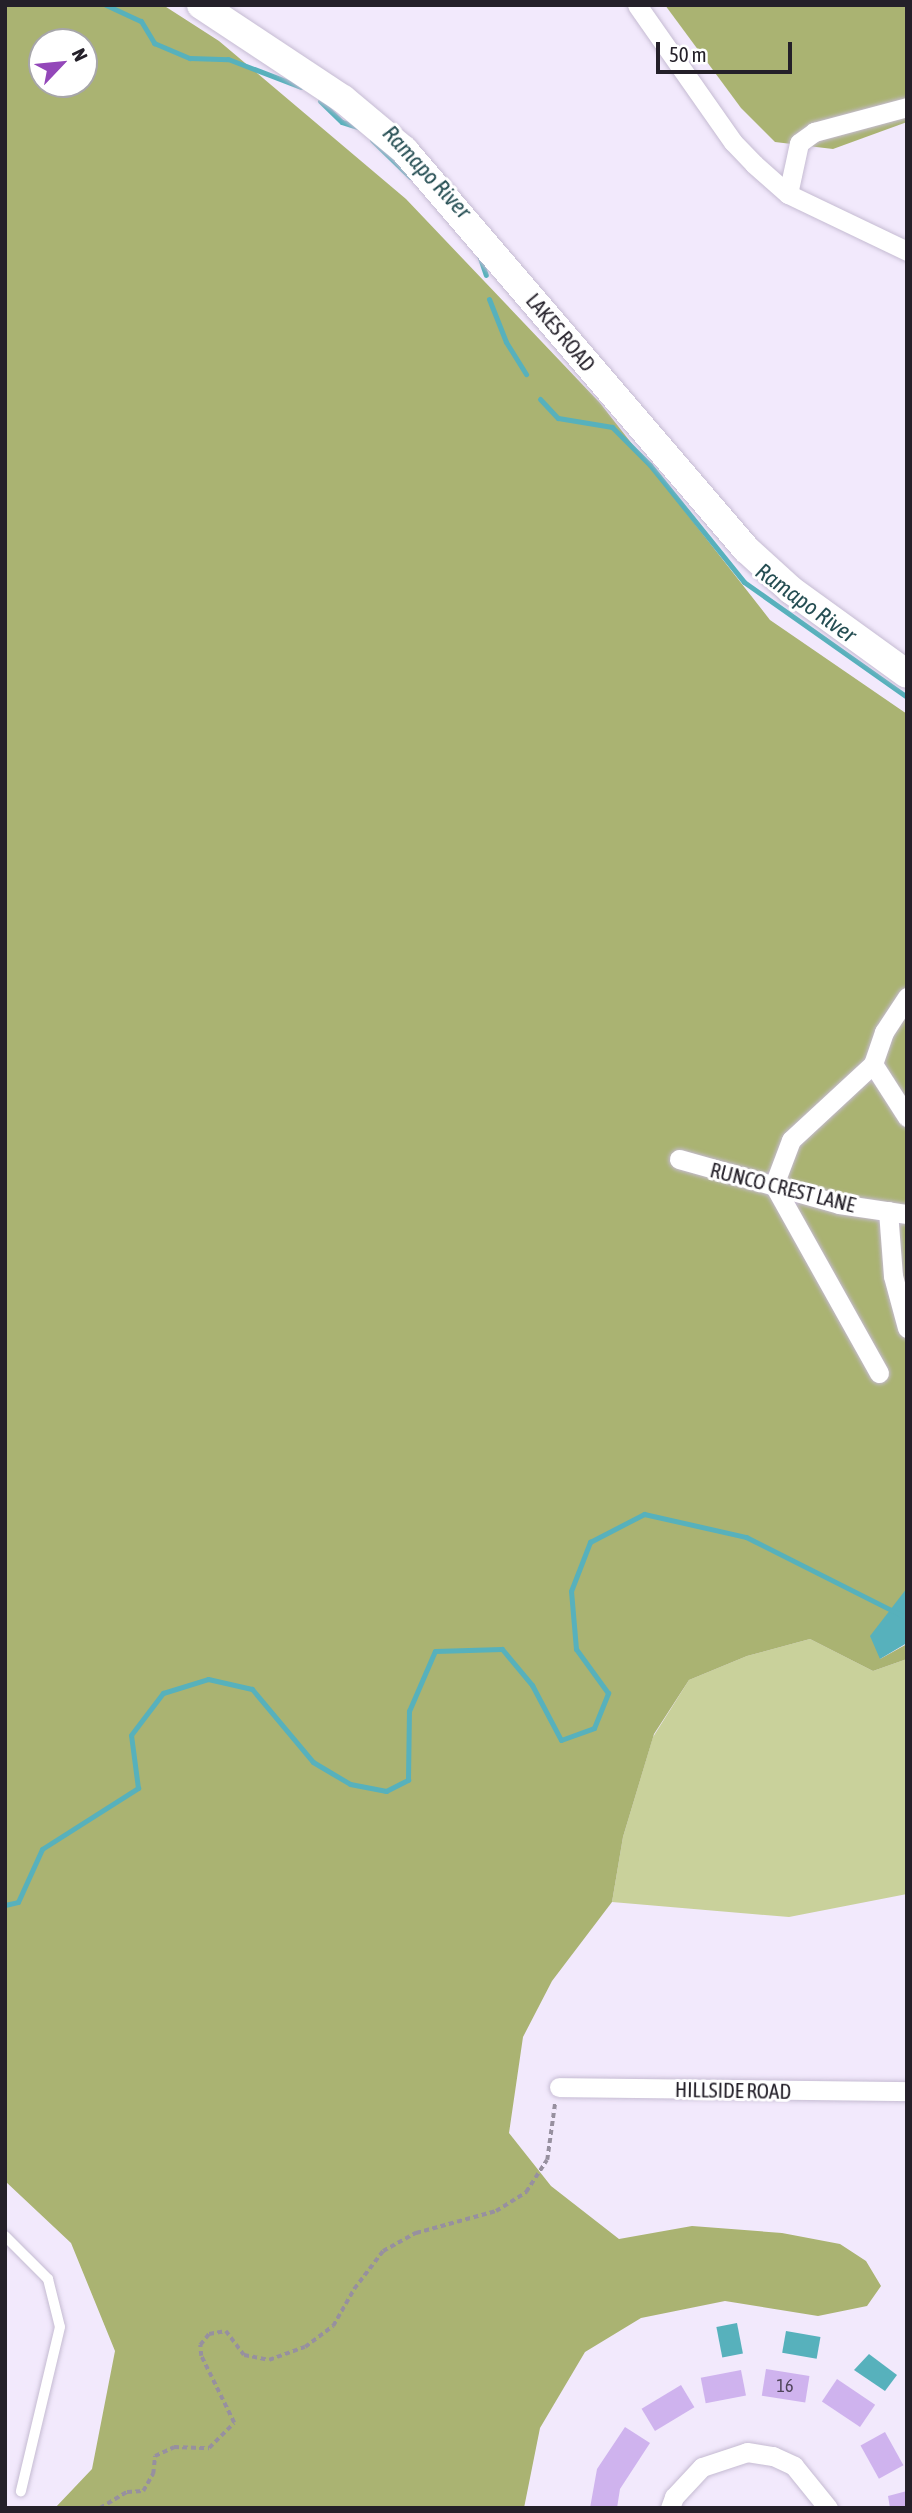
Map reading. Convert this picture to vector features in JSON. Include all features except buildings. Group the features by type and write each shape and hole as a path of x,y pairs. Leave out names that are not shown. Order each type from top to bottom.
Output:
{"main road":[{"name":"LAKES ROAD","path":"201,5 343,99 404,150 746,549 791,590 907,674"}],"street":[{"path":"637,5 733,142 788,194 907,251"},
{"path":"788,194 799,143 814,132 907,107"},
{"path":"879,1373 774,1185 791,1140 873,1064 884,1032 907,997"},
{"path":"873,1064 907,1117"},
{"name":"RUNCO CREST LANE","path":"679,1158 839,1204 897,1212 893,1276 907,1328"},
{"name":"HILLSIDE ROAD","path":"559,2087 907,2091"},
{"path":"670,2508 674,2497 702,2467 747,2452 773,2456 794,2466 828,2508"}],"lane":[{"path":"5,2236 48,2279 60,2327 21,2491"}],"path":[{"path":"100,2508 127,2492 143,2491 153,2474 155,2456 174,2446 209,2448 233,2423 201,2356 200,2345 209,2334 226,2331 244,2356 269,2360 305,2347 333,2326 383,2251 416,2233 496,2211 526,2192 547,2160 559,2087"}],"green space":[{"path":"5,5 163,5 219,41 406,199 600,403 770,620 907,714 907,1588 880,1659 907,1644 907,1659 873,1671 810,1639 747,1656 689,1680 654,1734 623,1837 612,1902 552,1981 523,2037 509,2133 551,2186 619,2239 692,2226 782,2233 840,2244 866,2261 881,2286 867,2306 818,2316 725,2301 641,2318 585,2352 540,2428 524,2508 55,2508 92,2469 115,2351 71,2243 5,2181"},
{"path":"665,5 907,5 907,122 833,149 775,142 741,108"},
{"path":"810,1639 873,1671 907,1659 907,1894 789,1917 612,1902 623,1837 653,1737 689,1680 747,1656"}],"water":[{"path":"907,1588 907,1643 880,1659 870,1636"},
{"path":"737,2323 743,2353 722,2357 716,2327"},
{"path":"786,2331 820,2337 817,2359 782,2353"},
{"path":"869,2354 897,2375 885,2391 854,2370"}],"waterway":[{"name":"Ramapo River","path":"106,5 141,21 154,43 190,58 228,59 301,87"},
{"name":"Ramapo River","path":"320,101 342,122 360,128"},
{"name":"Ramapo River","path":"372,140 410,177"},
{"name":"Ramapo River","path":"479,255 486,275"},
{"name":"Ramapo River","path":"489,299 506,342 526,374"},
{"name":"Ramapo River","path":"540,399 558,418 612,427 650,465 744,582 907,697"},
{"path":"5,1905 18,1902 42,1849 138,1788 131,1735 163,1693 208,1679 252,1689 313,1762 350,1784 386,1791 408,1780 409,1711 435,1651 502,1649 532,1685 561,1740 594,1728 608,1693 576,1649 571,1591 590,1542 644,1514 746,1537 907,1618"}]}
